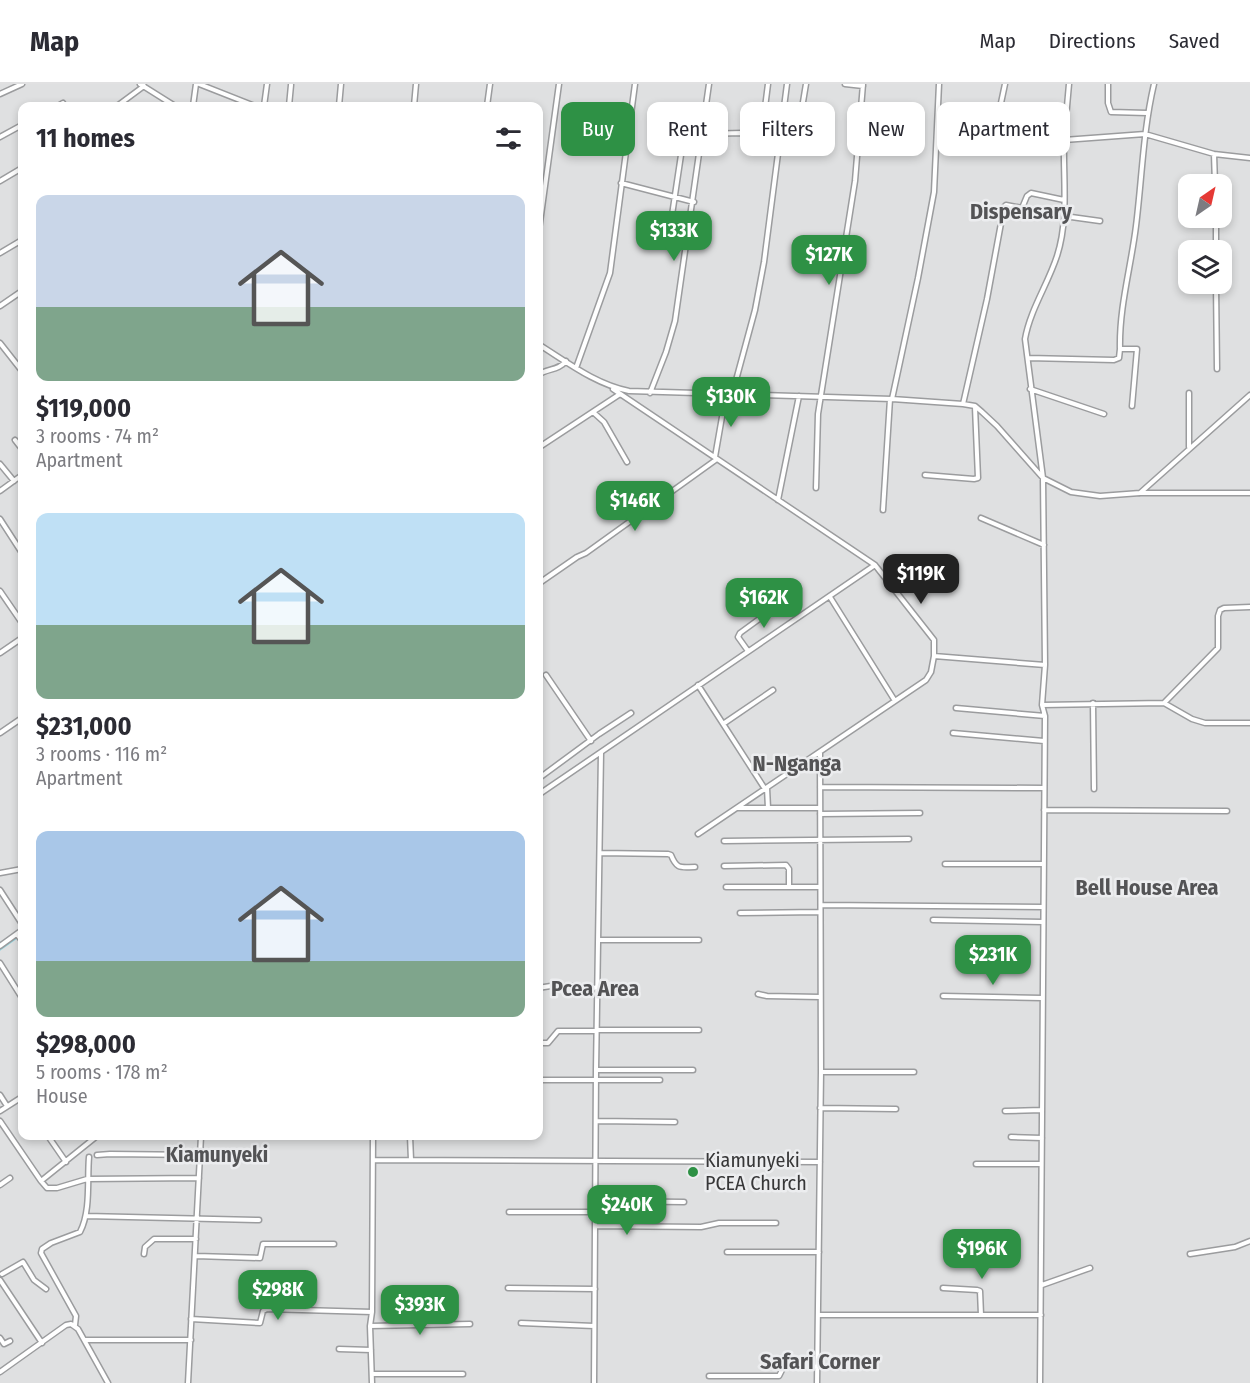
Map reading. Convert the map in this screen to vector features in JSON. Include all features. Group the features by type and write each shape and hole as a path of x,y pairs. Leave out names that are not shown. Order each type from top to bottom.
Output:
{"street":[{"path":"0,94 21,84"},
{"path":"194,102 197,84 244,102"},
{"path":"265,102 267,84"},
{"path":"339,102 340,84"},
{"path":"414,102 416,84"},
{"path":"488,102 490,84"},
{"path":"543,201 559,84"},
{"path":"576,368 610,273 635,84"},
{"path":"707,102 709,84"},
{"path":"766,102 768,84"},
{"path":"785,102 787,84"},
{"path":"797,84 806,85 803,102"},
{"path":"816,488 818,414 855,182 863,85 845,84"},
{"path":"883,510 891,399 918,278 934,192 939,84"},
{"path":"1001,102 1005,84"},
{"path":"1067,102 1069,84"},
{"path":"1108,84 1108,102 1111,112 1147,113"},
{"path":"1028,358 1114,360 1119,358 1120,325 1136,226 1147,113 1154,84"},
{"path":"122,102 142,85 169,102"},
{"path":"289,102 291,85"},
{"path":"0,136 18,127"},
{"path":"1070,140 1145,134 1214,154 1250,158"},
{"path":"1214,154 1215,174"},
{"path":"669,236 681,156"},
{"path":"650,393 675,321 700,156"},
{"path":"732,395 755,310 779,156"},
{"path":"1040,1383 1044,545 1042,478 1024,339 1057,256 1064,227 1064,156"},
{"path":"0,180 18,170"},
{"path":"621,183 694,202"},
{"path":"963,404 987,299 1004,207 1006,205 1022,208 1031,192 1064,200"},
{"path":"1064,216 1100,221"},
{"path":"0,253 18,242"},
{"path":"0,306 18,294"},
{"path":"1216,294 1217,369"},
{"path":"0,343 18,366"},
{"path":"543,347 611,387 875,566 932,636 934,656 930,676 698,834"},
{"path":"1120,349 1134,348 1138,352 1132,406"},
{"path":"543,372 561,367 566,361"},
{"path":"611,387 650,393 891,399 963,404 975,406 997,426 1042,478 1071,492 1100,495 1250,493"},
{"path":"1030,389 1104,414"},
{"path":"1189,393 1189,448"},
{"path":"543,445 620,394"},
{"path":"543,581 586,553 716,458 726,394"},
{"path":"1140,493 1250,395"},
{"path":"777,500 799,396"},
{"path":"925,475 978,478 975,406"},
{"path":"593,412 604,422 627,462"},
{"path":"15,440 18,444"},
{"path":"1,466 14,481"},
{"path":"0,491 18,478"},
{"path":"981,518 1044,545"},
{"path":"0,519 18,547"},
{"path":"543,792 875,566"},
{"path":"0,591 18,617"},
{"path":"830,597 895,701"},
{"path":"747,651 738,637 740,633 777,606"},
{"path":"1164,703 1218,648 1220,610 1250,607"},
{"path":"0,653 18,641"},
{"path":"934,656 1045,664"},
{"path":"546,675 591,741"},
{"path":"698,685 766,788 768,808"},
{"path":"723,724 773,690"},
{"path":"1092,703 1094,789"},
{"path":"1042,705 1164,703 1192,719 1205,723 1250,723"},
{"path":"956,708 1044,716"},
{"path":"543,775 632,713"},
{"path":"0,734 18,721"},
{"path":"953,733 1044,741"},
{"path":"594,1383 601,753"},
{"path":"817,1383 820,1162 820,753"},
{"path":"820,787 1044,788"},
{"path":"736,808 820,808"},
{"path":"1044,810 1227,811"},
{"path":"820,814 920,813"},
{"path":"724,841 909,839"},
{"path":"600,853 668,854 678,866 695,867"},
{"path":"945,864 1044,864"},
{"path":"724,866 786,865 789,869 789,886"},
{"path":"0,873 18,870"},
{"path":"726,887 820,887"},
{"path":"0,890 18,918"},
{"path":"821,905 1043,907"},
{"path":"740,913 819,912"},
{"path":"933,920 1043,922"},
{"path":"0,946 17,934"},
{"path":"598,940 699,940"},
{"path":"0,963 18,992"},
{"path":"543,987 557,985 598,988"},
{"path":"758,994 820,996"},
{"path":"943,996 1042,998"},
{"path":"543,1043 548,1043 558,1031 699,1030"},
{"path":"596,1070 693,1070"},
{"path":"820,1072 914,1072"},
{"path":"543,1080 660,1080"},
{"path":"0,1095 7,1106"},
{"path":"0,1111 18,1099"},
{"path":"820,1108 896,1108"},
{"path":"1005,1110 1042,1110"},
{"path":"0,1121 47,1188 57,1188 87,1179 199,1178"},
{"path":"597,1121 675,1122"},
{"path":"1011,1137 1042,1138"},
{"path":"51,1140 66,1162"},
{"path":"40,1181 66,1162 88,1140"},
{"path":"189,1383 201,1140"},
{"path":"372,1383 370,1326 374,1140"},
{"path":"410,1140 411,1160"},
{"path":"97,1155 200,1155"},
{"path":"89,1157 86,1216 80,1232 58,1239 42,1248 42,1253 76,1316 75,1325 108,1383"},
{"path":"373,1160 820,1162"},
{"path":"976,1164 1041,1164"},
{"path":"0,1185 10,1178"},
{"path":"596,1201 684,1202"},
{"path":"509,1212 595,1212"},
{"path":"86,1216 259,1220"},
{"path":"596,1226 701,1227 719,1223 776,1223"},
{"path":"144,1254 145,1248 154,1239 196,1239"},
{"path":"1190,1254 1235,1247 1250,1241"},
{"path":"196,1256 260,1258 263,1244 334,1244"},
{"path":"727,1252 819,1252"},
{"path":"1,1274 23,1262 34,1280 46,1289"},
{"path":"1042,1285 1090,1268"},
{"path":"0,1280 42,1342"},
{"path":"508,1288 595,1289"},
{"path":"944,1288 980,1292 981,1315"},
{"path":"191,1319 260,1323 263,1311 267,1309 372,1312"},
{"path":"818,1315 1041,1315"},
{"path":"520,1323 594,1326"},
{"path":"370,1326 470,1324"},
{"path":"0,1372 66,1325 75,1325"},
{"path":"0,1338 4,1344 10,1341"},
{"path":"84,1340 191,1340"},
{"path":"339,1349 371,1350"},
{"path":"709,1377 779,1376 784,1366 818,1367"},
{"path":"372,1374 463,1374"}],"waterway":[{"path":"0,943 14,934"},
{"path":"0,950 17,938"}],"place":[{"name":"Kiamunyeki PCEA Church","path":"693,1172"}],"district":[{"name":"Dispensary","path":"1021,211"},
{"name":"N-Nganga","path":"797,763"},
{"name":"Bell House Area","path":"1147,887"},
{"name":"Pcea Area","path":"595,988"},
{"name":"Kiamunyeki","path":"217,1155"},
{"name":"Safari Corner","path":"820,1361"}]}
